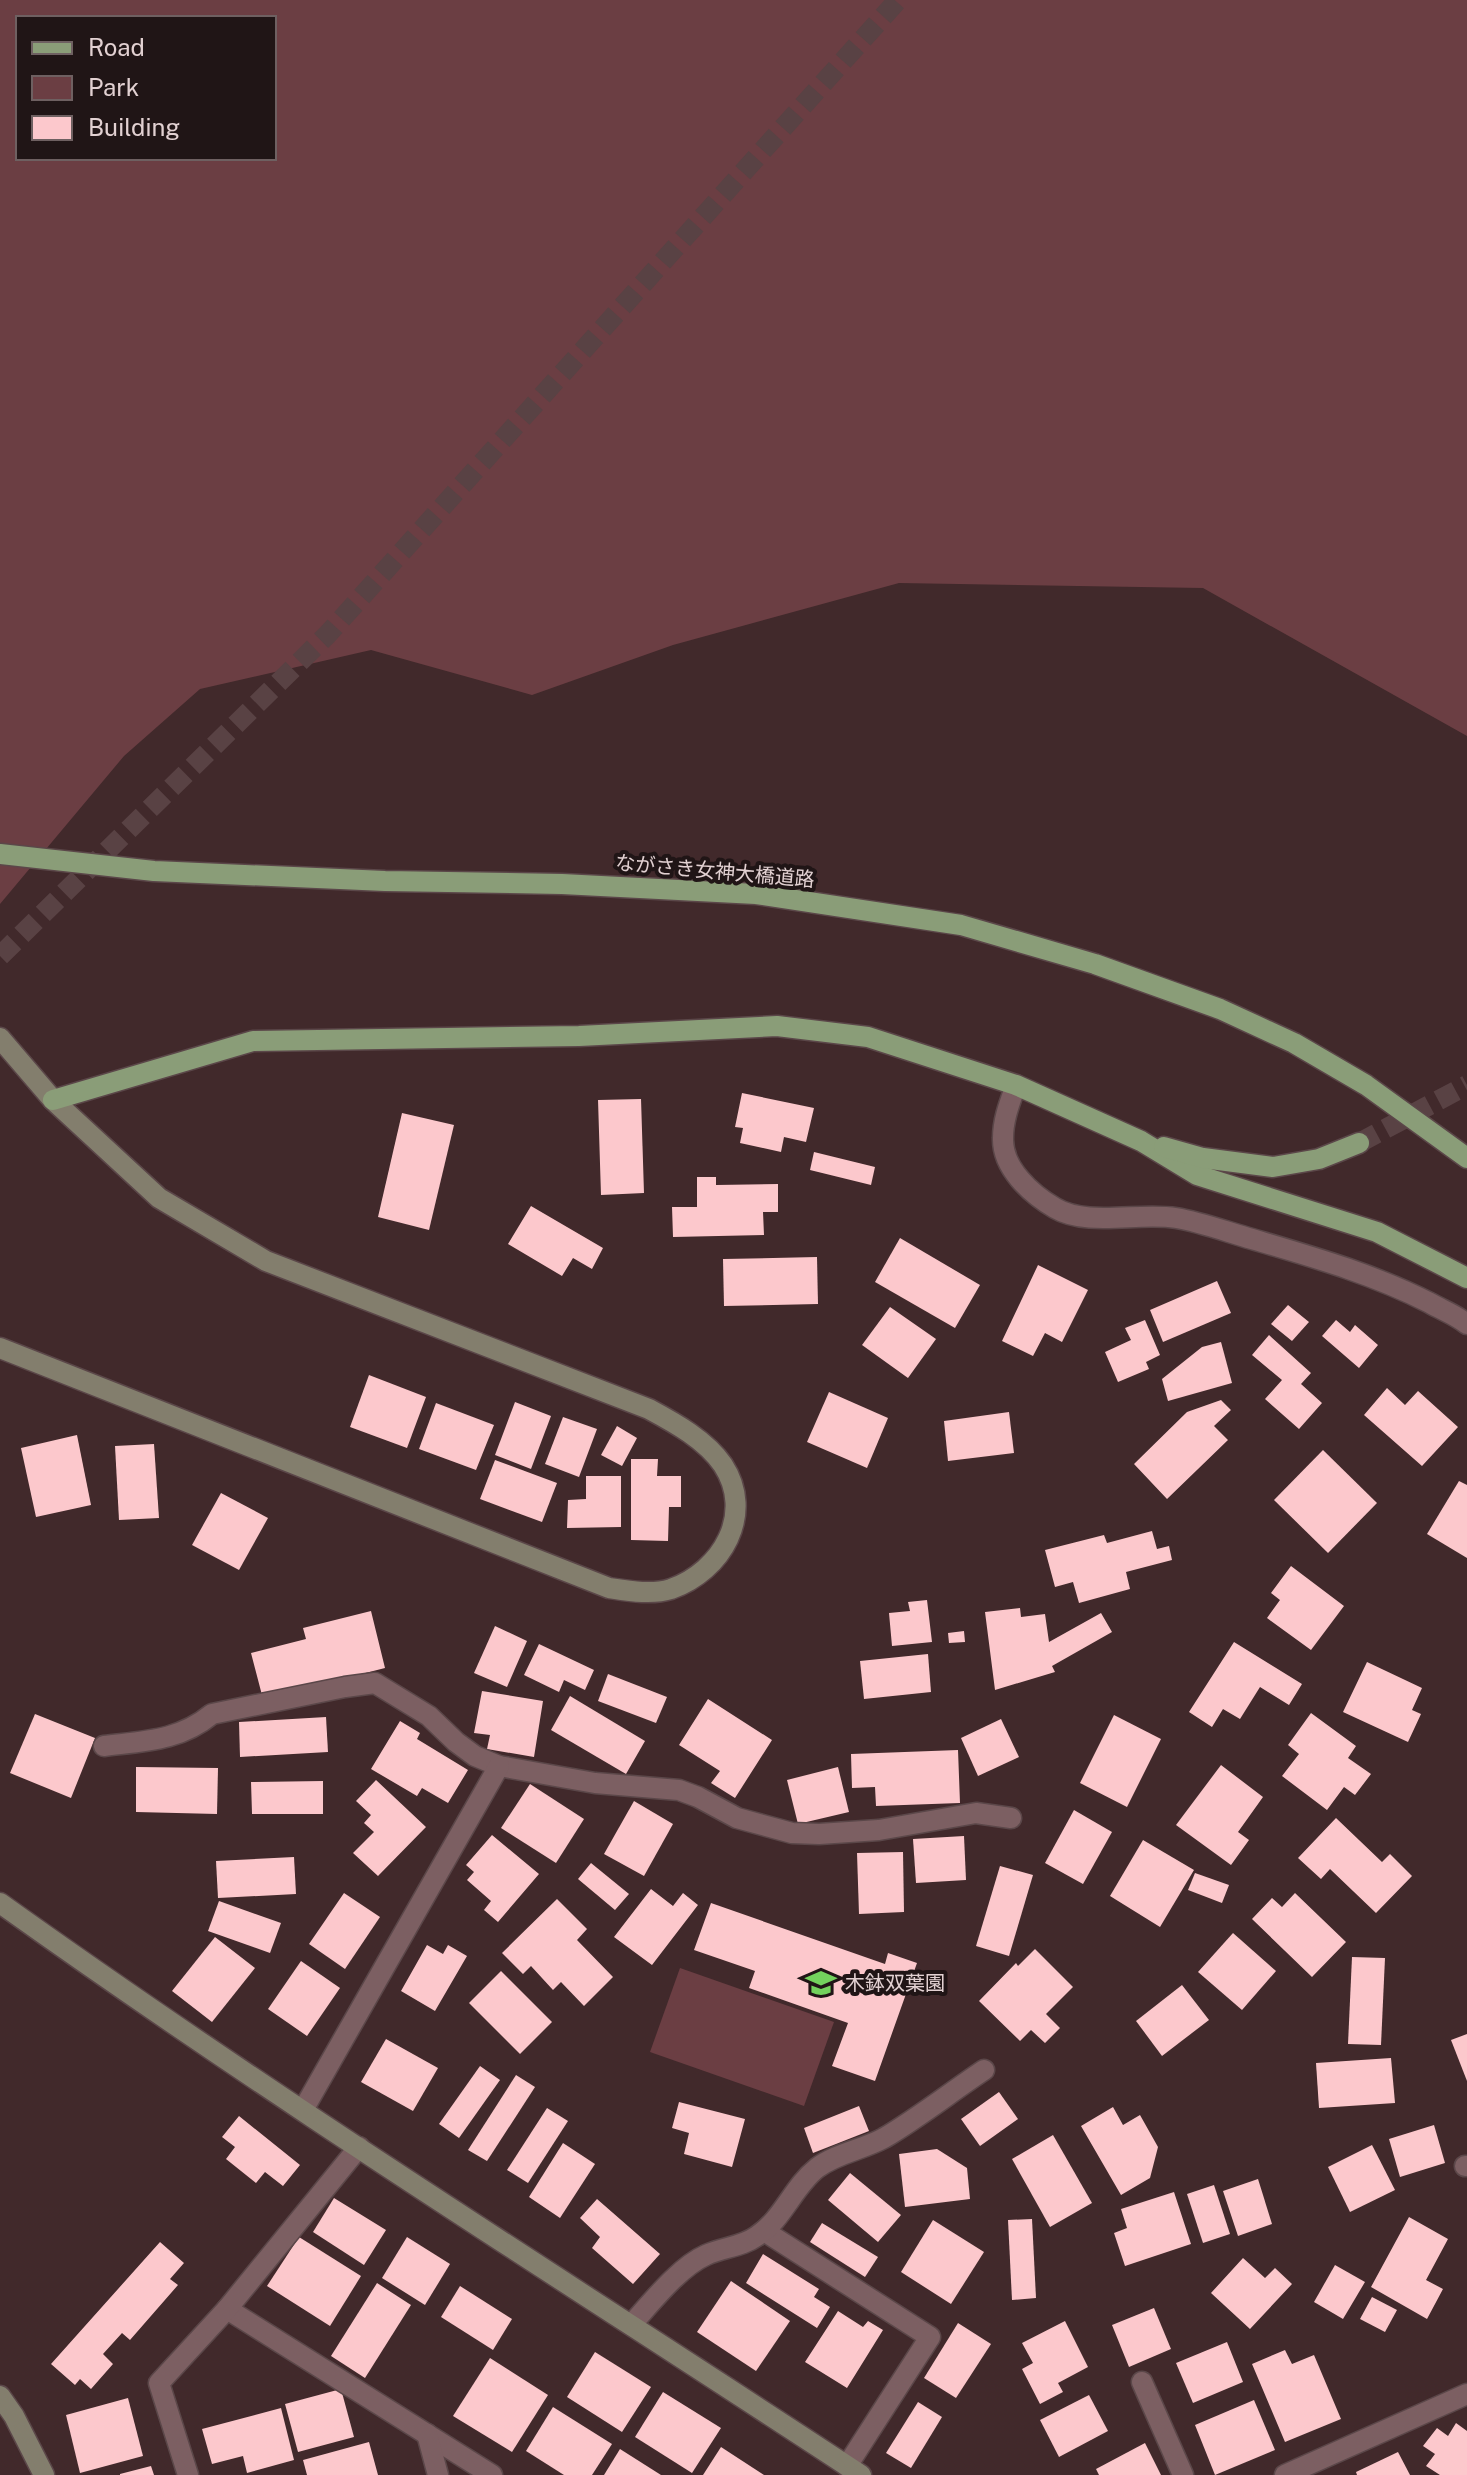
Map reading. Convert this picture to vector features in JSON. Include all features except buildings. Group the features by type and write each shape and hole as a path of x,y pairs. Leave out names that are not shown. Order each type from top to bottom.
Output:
{"main road":[{"name":"ながさき女神大橋道路","path":"0,854 154,871 385,881 562,884 756,894 961,925 1095,964 1220,1009 1294,1043 1366,1085 1467,1158"},
{"path":"53,1100 253,1041 579,1036 777,1026 868,1037 1016,1085 1141,1141 1197,1175 1377,1232 1467,1278"},
{"path":"1141,1141 1203,1158 1273,1167 1319,1159 1359,1143"}],"street":[{"path":"0,1038 53,1100 159,1198 266,1261 649,1409 671,1421 716,1456 725,1469 735,1497 732,1535 713,1563 692,1579 669,1590 643,1592 609,1588 0,1348"},
{"path":"1016,1085 1005,1116 1002,1139 1005,1154 1017,1175 1056,1209 1091,1217 1180,1218 1369,1275 1415,1295 1467,1324"},
{"path":"104,1746 165,1738 196,1727 212,1714 375,1683 429,1716 475,1756 499,1766 595,1783 679,1790 737,1818 792,1833 879,1830 976,1813 1011,1818"},
{"path":"303,2110 499,1766"},
{"path":"0,1903 303,2110 854,2470 930,2337 764,2231"},
{"path":"631,2325 671,2282 703,2256 741,2245 764,2231 805,2179 829,2160 883,2138 984,2070"},
{"path":"188,2475 159,2383 227,2309 359,2147"},
{"path":"227,2309 492,2475"},
{"path":"1142,2382 1183,2475"},
{"path":"1285,2475 1467,2394"},
{"path":"0,2396 14,2416 44,2475"},
{"path":"427,2434 438,2475"}],"green space":[{"path":"0,0 1467,0 1467,736 1203,588 899,583 673,645 532,695 371,650 200,689 124,756 0,904"},
{"path":"680,1968 834,2022 804,2106 650,2052"}],"tunnel":[{"path":"0,956 328,634 898,0"},
{"path":"1359,1143 1467,1085"}],"place":[{"name":"木鉢双葉園","path":"821,1983"}]}
